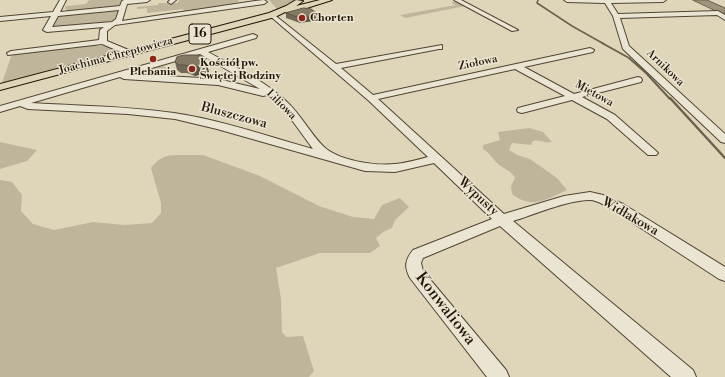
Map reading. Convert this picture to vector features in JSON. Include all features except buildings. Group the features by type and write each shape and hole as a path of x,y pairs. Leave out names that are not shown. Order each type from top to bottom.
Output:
{"main road":[{"path":"299,1 326,1"},
{"path":"299,1 314,4"},
{"name":"Joachima Chreptowicza","path":"0,87 275,14 299,1"},
{"path":"275,14 326,1"}],"street":[{"path":"63,0 47,30 112,24 192,13 239,4 264,2"},
{"path":"0,19 55,14 124,5 147,0"},
{"path":"458,0 514,30"},
{"path":"567,0 663,0"},
{"name":"Arnikowa","path":"607,1 616,16 626,47 725,140"},
{"path":"103,42 104,30 119,20 124,5"},
{"path":"616,16 718,13 725,18"},
{"name":"Wypusty","path":"275,14 371,98 502,220 686,377"},
{"path":"0,109 253,36"},
{"path":"11,53 103,42 128,53"},
{"path":"335,67 439,47"},
{"name":"Ziołowa","path":"371,98 590,50"},
{"name":"Liliowa","path":"201,51 275,96 285,105 318,146 330,158"},
{"name":"Miętowa","path":"518,67 611,117 652,153"},
{"path":"119,75 128,77 212,82 243,87 275,96"},
{"path":"522,110 638,80"},
{"path":"243,87 254,82"},
{"name":"Bluszczowa","path":"21,103 28,106 128,111 175,116 219,126 365,167 395,168 437,159"},
{"name":"Widłakowa","path":"502,220 564,200 590,196 602,199 618,207 725,276"},
{"name":"Konwaliowa","path":"500,377 416,274 412,266 414,259 418,254 502,220"}],"shaded area":[{"path":"89,0 125,0 120,7 66,11 67,9 65,9 66,6 86,4"},
{"path":"179,0 238,0 239,2 185,14 183,9 147,13 147,8 137,9 137,7 158,5 159,3 178,3"},
{"path":"269,0 294,0 290,5 278,10"},
{"path":"693,0 707,0 725,8 725,15"},
{"path":"457,1 465,6 405,18 400,15 456,5 451,3"},
{"path":"121,9 119,20 112,24 48,28 58,14"},
{"path":"95,44 99,46 109,46 119,51 2,83 12,54"},
{"path":"163,66 170,70 169,73 147,75 141,72"},
{"path":"529,128 543,132 552,142 533,141 531,145 512,143 509,150 517,155 530,159 557,178 567,190 546,199 533,202 519,199 512,194 511,186 515,178 483,149 483,145 500,140 498,132"},
{"path":"0,142 37,150 27,161 0,169"},
{"path":"203,155 260,176 319,206 353,217 374,219 382,205 400,198 409,207 395,220 392,228 383,232 376,238 380,246 370,253 320,253 276,268 281,299 282,332 286,337 303,336 314,371 309,377 0,377 0,180 12,182 22,195 21,211 33,224 54,230 93,222 124,225 152,223 161,213 161,203 151,168 155,163 166,156"}],"waterway":[{"path":"538,0 537,3 572,26 604,44"},
{"path":"602,43 629,58 646,73 670,99"},
{"path":"670,98 725,158"}],"place":[{"name":"Chorten","path":"302,18"},
{"name":"Plebania","path":"153,59"},
{"name":"Kościół pw. Świętej Rodziny","path":"192,69"}]}
